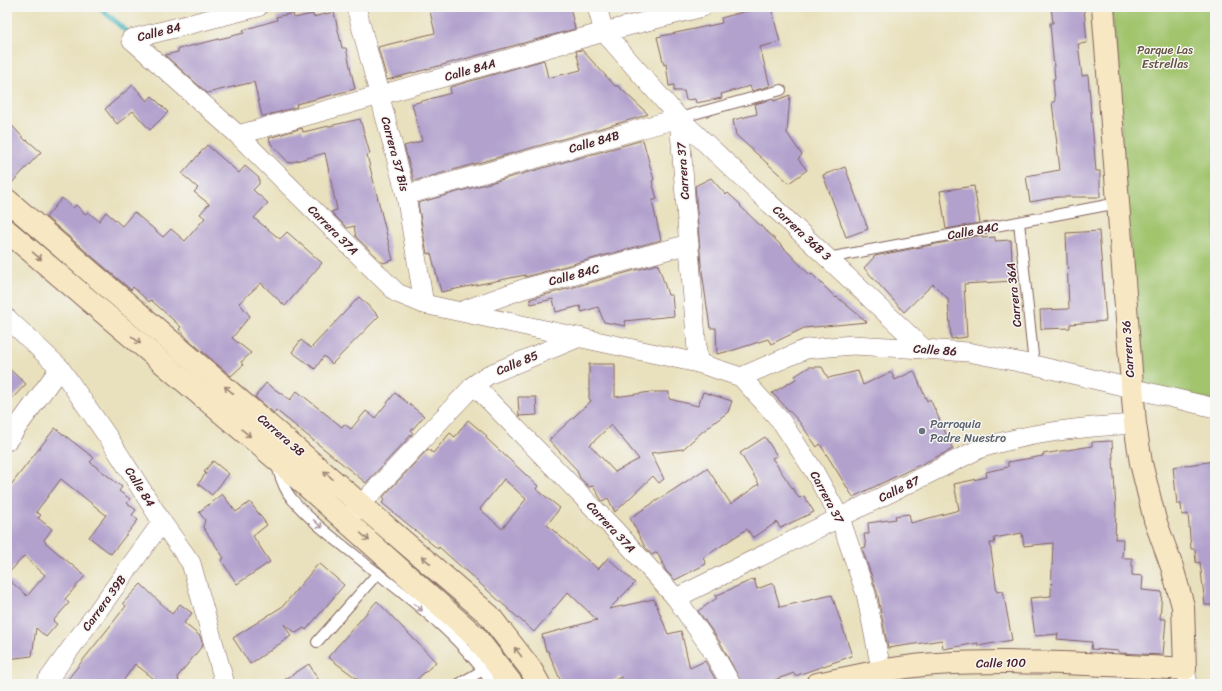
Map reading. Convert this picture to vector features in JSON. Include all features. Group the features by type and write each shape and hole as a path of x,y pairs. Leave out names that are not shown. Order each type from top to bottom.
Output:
{"main road":[{"name":"Carrera 36","path":"1104,7 1131,390 1135,424 1141,463 1153,513 1183,606 1187,677"},
{"name":"Carrera 38","path":"7,200 361,503 489,615 530,668 539,684"},
{"name":"Carrera 38","path":"7,231 346,520 475,636 512,684"},
{"name":"Calle 100","path":"817,684 882,678 936,664 1051,662 1187,677"}],"street":[{"name":"Calle 84","path":"130,39 258,7"},
{"name":"Carrera 37 Bis","path":"356,7 406,195 424,304"},
{"path":"597,7 604,32 679,118"},
{"name":"Calle 84A","path":"238,135 604,32 703,7"},
{"name":"Carrera 37A","path":"130,39 238,135 397,293 424,304 580,337"},
{"name":"Calle 84B","path":"406,195 679,118"},
{"name":"Carrera 37","path":"679,118 698,363"},
{"name":"Carrera 36B 3","path":"679,118 924,349"},
{"name":"Calle 84C","path":"462,311 523,289 689,244"},
{"name":"Calle 84","path":"7,318 60,368 110,440 190,563 225,684"},
{"path":"580,337 698,363 741,377"},
{"name":"Calle 85","path":"346,520 474,384 488,375 580,337"},
{"name":"Calle 86","path":"741,377 806,349 853,345 968,352 1034,365 1131,390"},
{"path":"7,441 60,368"},
{"name":"Carrera 37","path":"741,377 781,421 814,471 840,518 866,594 882,678"},
{"name":"Carrera 37A","path":"474,384 614,529 676,598 710,647 731,684"},
{"path":"1131,390 1215,408"},
{"name":"Calle 87","path":"676,598 981,448 1015,437 1076,428 1135,424"},
{"name":"Carrera 39B","path":"45,684 162,522"}],"lane":[{"name":"Calle 84B","path":"679,118 781,90"},
{"name":"Calle 84C","path":"828,258 1118,203"},
{"name":"Carrera 36A","path":"1019,222 1034,365"},
{"path":"275,458 281,480 291,498 328,533 378,573 444,630 483,670 492,684"},
{"path":"318,642 378,573"},
{"path":"459,684 483,670"}],"green space":[{"name":"Parque Las Estrellas","path":"1112,7 1212,7 1215,24 1215,401 1141,384"}],"building":[{"path":"429,7 570,7 575,29 387,80 378,47 435,33"},
{"path":"761,7 771,7 780,42 760,47 770,86 752,91 750,86 721,94 722,98 696,103 695,99 686,100 684,91 674,91 674,85 669,86 666,64 664,65 657,37 722,23 721,18"},
{"path":"1051,7 1084,7 1087,43 1078,44 1082,76 1088,75 1096,171 1100,171 1100,197 1058,197 1030,202 1026,176 1060,170 1052,102 1055,102 1053,79 1055,79 1050,23 1053,23"},
{"path":"334,12 342,48 346,48 355,89 296,104 297,107 264,116 262,116 254,82 207,93 165,55 178,52 178,49 244,33 243,30 277,20 276,17 293,13 294,18 313,14 313,17"},
{"path":"582,50 615,86 618,86 648,114 414,181 404,146 422,141 412,104 451,93 450,87 544,60 548,78 581,70 576,51"},
{"path":"133,85 147,101 152,96 168,112 150,130 133,111 117,124 105,109"},
{"path":"790,95 787,133 802,155 798,159 807,170 789,183 736,135 733,120 757,114 755,104 773,99 774,101"},
{"path":"360,119 370,154 367,155 393,260 383,263 356,237 354,226 347,228 331,212 337,210 325,153 289,163 271,144 269,138 302,128 303,132"},
{"path":"7,120 26,141 27,140 41,152 7,188"},
{"path":"643,140 654,180 652,181 657,199 652,201 661,240 525,277 525,275 441,292 431,253 427,254 418,203"},
{"path":"207,145 239,173 245,166 259,178 259,184 253,190 268,203 254,218 280,239 287,232 322,263 285,306 261,283 239,303 250,316 232,338 251,353 241,362 243,365 231,376 188,339 179,329 181,327 151,300 149,302 133,287 131,290 46,217 62,198 73,208 76,205 85,214 88,212 99,221 106,212 122,226 134,212 163,237 171,229 185,241 205,218 200,214 209,204 194,192 198,188 182,174"},
{"path":"845,167 868,229 846,237 823,175"},
{"path":"711,178 726,195 728,193 741,205 740,206 810,275 812,274 836,298 837,297 867,322 804,328 771,344 768,339 717,354 716,328 710,328 701,265 695,186"},
{"path":"974,186 980,223 946,229 940,191"},
{"path":"1099,231 1106,321 1070,324 1070,328 1041,329 1040,310 1069,309 1066,233"},
{"path":"982,235 982,238 995,237 995,241 1011,240 1013,281 964,284 967,337 951,339 948,299 933,284 904,312 864,268 875,256"},
{"path":"658,264 668,295 672,295 674,316 624,321 626,326 604,322 598,307 582,312 580,306 556,312 553,299 531,304 530,299"},
{"path":"359,297 379,316 332,364 324,356 315,369 292,352 301,340 311,348"},
{"path":"589,364 615,364 615,397 651,392 669,392 669,399 698,406 703,392 732,401 728,412 683,449 651,453 664,479 659,483 653,476 615,512 608,498 602,501 593,486 589,487 580,478 576,469 549,440 591,401 589,398","holes":["611,425 639,459 615,472 590,445"]},
{"path":"7,367 26,384 7,404"},
{"path":"809,367 822,367 828,378 858,371 863,385 891,372 895,380 914,371 927,401 930,399 953,449 853,497 820,444 817,447 798,420 772,393 796,379 795,376"},
{"path":"266,383 290,400 297,391 342,427 344,424 351,429 366,411 375,418 395,393 424,416 411,431 413,433 366,483 276,410 274,413 255,397"},
{"path":"518,397 536,397 537,415 519,416"},
{"path":"468,420 487,436 486,438 538,486 536,489 560,508 547,525 598,569 608,558 635,583 609,609 654,599 668,634 681,631 690,668 705,661 718,684 624,684 621,677 606,684 562,684 548,651 546,651 542,635 597,620 568,592 534,632 439,547 438,549 382,503 385,499 383,497 428,449 433,453 450,433 455,437","holes":["504,479 526,499 502,529 480,509"]},
{"path":"55,428 94,458 90,462 122,487 119,491 130,499 127,503 136,510 132,515 138,520 111,554 89,537 106,515 61,479 36,512 41,515 38,518 52,529 44,540 46,543 85,576 65,599 69,603 53,621 57,624 46,637 36,628 32,656 7,659 7,578 27,596 45,575 24,556 7,575 7,490"},
{"path":"765,437 777,456 772,458 799,498 804,496 814,512 780,528 777,522 753,538 747,529 703,558 706,564 675,580 666,571 657,552 652,555 645,547 630,518 707,468 731,504 759,484 740,453"},
{"path":"1112,441 1116,510 1115,539 1123,539 1122,558 1132,558 1132,575 1143,576 1142,590 1162,592 1160,619 1166,619 1163,655 1119,653 1119,651 1091,649 1092,642 1057,639 1058,634 1035,636 1030,598 1051,596 1053,543 1024,546 1022,533 994,538 995,543 990,543 997,592 1003,591 1012,640 978,646 978,643 943,649 942,640 888,648 877,592 862,548 866,547 864,534 869,534 868,523 896,519 895,516 909,514 911,523 959,510 954,484 987,477 986,472 1008,467 1008,462 1043,456 1043,454 1092,446 1092,442"},
{"path":"213,461 229,474 212,495 198,484 206,473 204,472"},
{"path":"1215,461 1215,605 1205,605 1200,562 1196,563 1195,549 1191,549 1188,514 1182,515 1181,504 1177,504 1173,467"},
{"path":"222,494 236,512 250,502 267,525 253,536 270,562 237,584 221,560 224,558 203,527 205,520 199,512"},
{"path":"319,563 344,585 306,630 304,628 296,633 284,624 291,636 250,664 233,638 283,606"},
{"path":"754,579 757,589 773,583 780,607 832,595 852,656 795,676 794,673 763,684 742,684 720,642 698,611 717,598 715,596"},
{"path":"141,584 172,614 180,604 192,613 184,623 200,636 203,645 178,676 179,684 153,684 153,678 135,664 121,684 64,684 126,606 123,603"},
{"path":"377,601 436,662 412,684 364,684 328,657"},
{"path":"309,664 321,684 278,684"}],"waterway":[{"path":"99,7 132,36"}],"place":[{"name":"Parroquia Padre Nuestro","path":"922,431"}]}
